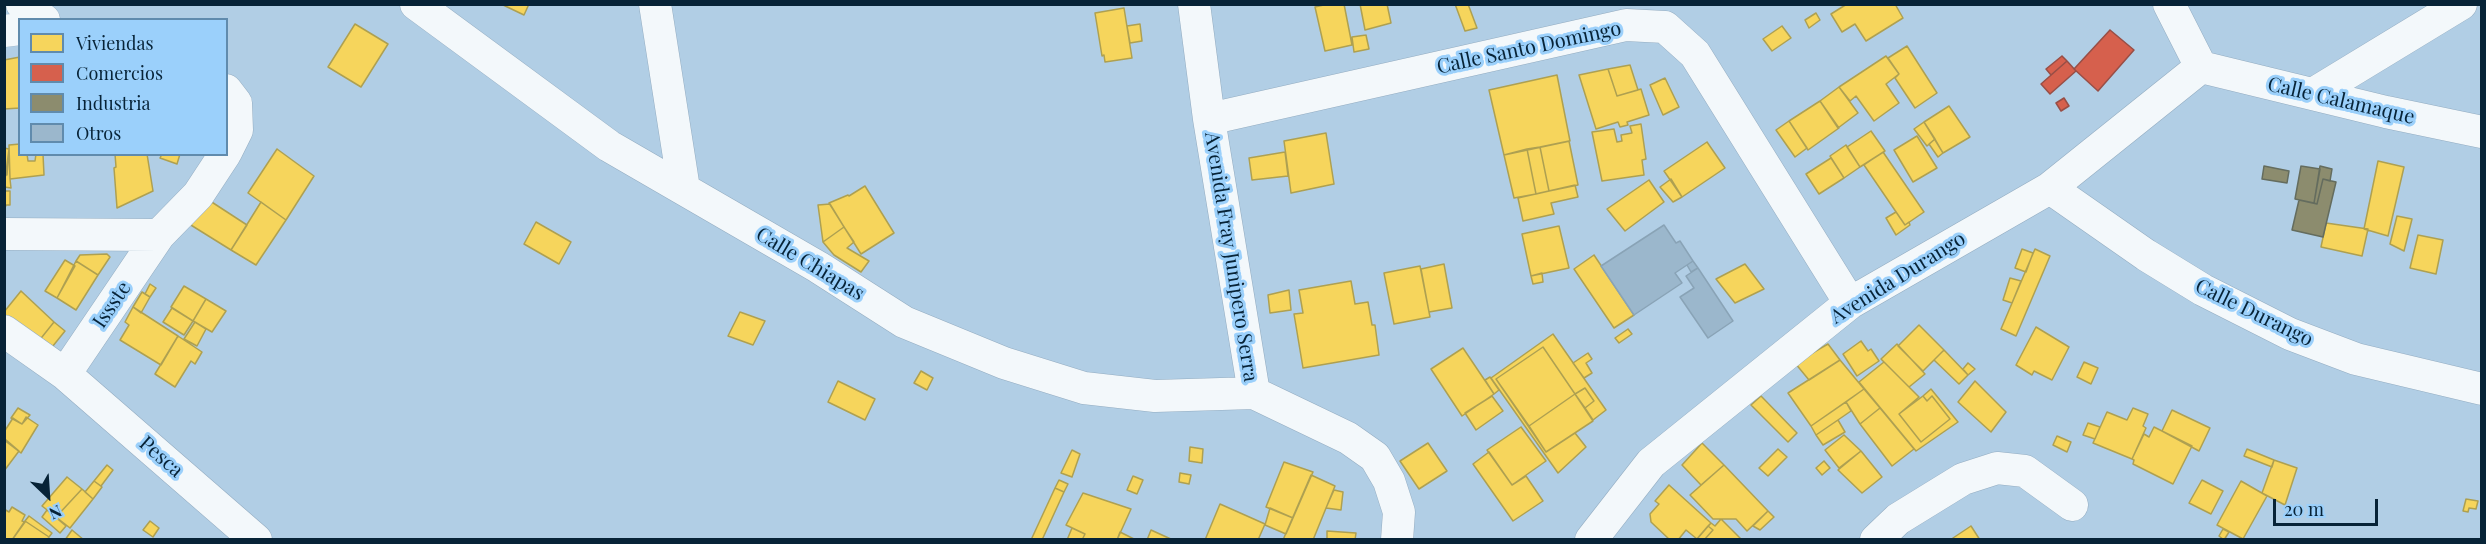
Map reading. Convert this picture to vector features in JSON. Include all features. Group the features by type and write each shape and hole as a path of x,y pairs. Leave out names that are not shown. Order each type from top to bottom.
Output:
{"street":[{"path":"22,4 41,18"},
{"name":"Calle Chiapas","path":"416,4 609,146 818,267 904,322 1004,363 1084,388 1155,396 1254,393"},
{"path":"655,4 684,189"},
{"name":"Avenida Fray Junipero Serra","path":"1194,4 1209,119 1254,393 1348,438 1375,457 1389,481 1399,512 1397,540"},
{"path":"2169,4 2201,67"},
{"path":"2313,94 2461,4"},
{"name":"Calle Santo Domingo","path":"1209,119 1626,25 1665,27 1695,54 1850,303"},
{"name":"Calle Calamaque","path":"2201,67 2481,132"},
{"name":"Avenida Durango","path":"1591,540 1652,463 1850,303 2050,188 2201,67"},
{"name":"Issste","path":"228,93 236,103 237,130 228,149"},
{"name":"Issste","path":"65,375 159,235 198,195 224,156"},
{"name":"Calle Durango","path":"2050,188 2146,255 2204,290 2290,334 2356,359 2481,389"},
{"path":"4,234 159,235"},
{"name":"Pesca","path":"4,331 65,375 256,540"},
{"path":"1876,540 1898,519 1963,479 1997,468 2025,471 2072,505"}],"building: Viviendas":[{"path":"501,4 529,4 524,15"},
{"path":"1344,4 1352,45 1325,51 1315,7"},
{"path":"1360,4 1387,4 1391,23 1365,30"},
{"path":"1455,4 1468,4 1477,28 1465,31"},
{"path":"1847,4 1895,4 1903,18 1866,41 1855,24 1842,32 1831,14"},
{"path":"1124,8 1132,58 1105,62 1095,13"},
{"path":"1816,13 1820,20 1809,28 1805,20"},
{"path":"355,24 388,44 361,87 328,67"},
{"path":"1140,24 1142,41 1130,43 1127,26"},
{"path":"1782,26 1791,38 1772,51 1763,39"},
{"path":"1366,35 1369,49 1354,52 1352,37"},
{"path":"1907,46 1937,93 1915,108 1895,78 1899,74 1888,58"},
{"path":"1886,56 1899,74 1886,84 1899,103 1874,121 1856,96 1850,101 1839,87"},
{"path":"18,57 18,108 4,109 4,60"},
{"path":"1630,65 1638,90 1617,96 1608,69"},
{"path":"1608,69 1617,96 1641,89 1649,115 1627,122 1628,125 1620,127 1618,122 1596,129 1579,75"},
{"path":"1557,75 1570,141 1504,155 1489,90"},
{"path":"1665,78 1679,107 1663,115 1650,85"},
{"path":"1839,87 1858,113 1838,128 1820,101"},
{"path":"1820,101 1839,128 1808,150 1789,121"},
{"path":"1949,106 1970,137 1943,153 1924,122"},
{"path":"1789,121 1807,148 1795,157 1776,130"},
{"path":"1924,122 1935,139 1927,146 1914,129"},
{"path":"1641,124 1646,159 1642,160 1644,175 1602,181 1592,132 1614,129 1617,142 1622,141 1621,135 1632,133 1630,126"},
{"path":"1871,131 1885,151 1860,167 1847,147"},
{"path":"1326,133 1334,184 1291,193 1284,141"},
{"path":"1917,136 1937,168 1913,182 1894,150"},
{"path":"1935,139 1943,153 1938,157 1929,144"},
{"path":"1569,141 1578,185 1549,191 1540,147"},
{"path":"1707,142 1725,168 1682,197 1664,171"},
{"path":"18,144 18,156 27,156 28,161 35,161 36,156 43,156 44,175 10,179 9,145"},
{"path":"1846,145 1860,167 1844,178 1830,156"},
{"path":"1540,147 1549,191 1536,194 1527,149"},
{"path":"4,148 9,149 7,175 4,175"},
{"path":"9,149 10,179 11,188 4,187"},
{"path":"277,149 314,176 286,220 248,193"},
{"path":"1527,149 1536,194 1514,198 1504,155"},
{"path":"1285,152 1288,176 1252,180 1249,158"},
{"path":"1883,152 1924,212 1905,225 1864,165"},
{"path":"115,156 147,156 153,191 117,208 114,168 116,167"},
{"path":"161,156 179,156 177,164 160,158"},
{"path":"1831,158 1844,178 1819,194 1806,174"},
{"path":"2378,161 2404,167 2388,236 2364,229"},
{"path":"1671,179 1682,197 1673,202 1660,187"},
{"path":"1649,180 1664,202 1625,231 1607,209"},
{"path":"1575,185 1578,197 1551,203 1554,214 1523,221 1518,198"},
{"path":"865,186 894,233 861,254 829,203 849,196"},
{"path":"5,191 10,191 10,205 6,205 5,208"},
{"path":"204,197 247,225 231,250 186,222"},
{"path":"261,202 286,220 256,265 231,250"},
{"path":"830,204 844,227 823,242 818,205"},
{"path":"1896,212 1905,225 1909,222 1910,225 1896,235 1886,218"},
{"path":"2397,216 2412,219 2404,251 2390,244"},
{"path":"536,222 571,242 559,264 524,244"},
{"path":"2326,223 2368,229 2362,256 2321,247"},
{"path":"1559,226 1569,268 1531,276 1522,234"},
{"path":"844,227 854,242 847,248 869,261 861,272 834,255 823,242"},
{"path":"2418,235 2443,240 2436,274 2410,268"},
{"path":"2022,249 2033,253 2026,272 2015,268"},
{"path":"2035,249 2050,256 2016,336 2001,329"},
{"path":"107,254 110,257 98,275 76,261 80,255"},
{"path":"1594,255 1634,315 1614,328 1574,269"},
{"path":"65,260 75,266 57,298 45,291"},
{"path":"76,261 98,275 76,310 57,298"},
{"path":"1444,264 1452,308 1429,312 1421,269"},
{"path":"1745,264 1764,289 1735,303 1716,279"},
{"path":"1420,266 1430,317 1394,324 1384,273"},
{"path":"1542,273 1543,282 1533,284 1531,276"},
{"path":"2010,278 2021,281 2012,303 2003,300"},
{"path":"1351,281 1355,304 1368,302 1372,325 1375,325 1379,355 1303,368 1294,314 1303,313 1299,290"},
{"path":"150,284 156,288 150,297 145,294"},
{"path":"184,286 206,299 193,321 171,307"},
{"path":"1289,290 1291,310 1270,313 1268,295"},
{"path":"21,291 54,322 30,352 4,332 4,312"},
{"path":"142,292 150,297 141,313 133,307"},
{"path":"206,299 226,311 212,332 193,321"},
{"path":"133,307 178,336 161,365 120,340 129,325 125,322"},
{"path":"172,308 193,321 184,335 163,322"},
{"path":"740,312 765,321 753,345 728,336"},
{"path":"54,322 65,331 40,362 30,352"},
{"path":"195,322 206,329 197,346 184,339"},
{"path":"1919,325 1944,350 1923,371 1898,346"},
{"path":"2036,327 2069,347 2052,380 2034,371 2032,375 2016,365"},
{"path":"1628,329 1632,334 1619,343 1615,338"},
{"path":"1553,334 1606,410 1593,420 1585,408 1594,401 1585,388 1575,394 1543,347 1496,379 1546,452 1575,433 1586,447 1558,473 1491,378"},
{"path":"178,336 202,352 195,364 191,361 175,387 155,374"},
{"path":"1861,341 1868,351 1871,349 1879,361 1857,376 1843,354"},
{"path":"1828,344 1840,360 1809,380 1795,363"},
{"path":"1897,344 1925,374 1909,387 1881,359"},
{"path":"1543,347 1575,394 1529,426 1496,379"},
{"path":"1463,348 1494,394 1462,416 1431,369"},
{"path":"1944,350 1968,375 1959,384 1934,360"},
{"path":"1588,353 1592,359 1586,363 1592,373 1584,378 1573,363"},
{"path":"1840,360 1864,389 1811,426 1788,393"},
{"path":"1884,362 1919,397 1899,414 1921,442 1950,419 1932,396 1927,401 1923,396 1931,389 1958,422 1916,451 1859,382"},
{"path":"2084,362 2098,368 2091,384 2077,377"},
{"path":"1968,363 1975,369 1968,375 1963,369"},
{"path":"921,371 933,378 927,390 914,383"},
{"path":"1490,377 1499,390 1494,394 1485,380"},
{"path":"838,381 875,399 865,420 828,402"},
{"path":"1975,381 2006,412 1991,432 1958,402"},
{"path":"1585,388 1594,401 1585,408 1575,394"},
{"path":"1864,389 1880,408 1860,424 1846,402"},
{"path":"1575,394 1593,421 1546,452 1529,426"},
{"path":"1492,396 1503,411 1476,430 1465,413"},
{"path":"1761,396 1797,433 1788,442 1751,405"},
{"path":"1923,396 1927,401 1932,396 1950,419 1921,442 1899,414"},
{"path":"1846,402 1851,411 1816,435 1811,426"},
{"path":"18,408 30,415 22,424 11,418"},
{"path":"1880,408 1914,449 1892,466 1860,424"},
{"path":"2133,408 2148,414 2143,426 2146,428 2132,459 2093,443 2107,412 2127,420"},
{"path":"2172,410 2210,428 2199,451 2162,431"},
{"path":"26,417 38,425 21,453 4,440 4,432 13,418 22,424"},
{"path":"1838,420 1845,432 1823,445 1816,435"},
{"path":"2088,423 2100,427 2095,439 2083,435"},
{"path":"1521,427 1546,461 1512,485 1487,450"},
{"path":"2154,427 2192,446 2173,484 2133,464 2132,459 2144,434 2149,437"},
{"path":"1844,435 1861,451 1839,468 1825,450"},
{"path":"2057,436 2071,442 2067,452 2053,445"},
{"path":"4,440 19,451 4,471"},
{"path":"1428,443 1447,471 1419,489 1400,461"},
{"path":"1702,443 1724,465 1701,485 1682,465"},
{"path":"1190,447 1203,449 1202,463 1189,461"},
{"path":"1778,449 1787,457 1768,476 1759,468"},
{"path":"2247,449 2274,460 2272,467 2244,456"},
{"path":"1072,450 1080,454 1072,477 1061,473"},
{"path":"1861,451 1882,477 1862,493 1838,470"},
{"path":"1489,452 1512,485 1526,476 1543,501 1513,521 1473,464"},
{"path":"2274,460 2297,468 2285,505 2262,493"},
{"path":"1824,461 1830,468 1822,475 1816,468"},
{"path":"1284,462 1313,472 1293,518 1266,507"},
{"path":"107,465 113,470 101,486 94,481"},
{"path":"1724,465 1768,511 1747,531 1736,519 1713,519 1690,495"},
{"path":"1180,473 1191,475 1189,484 1179,482"},
{"path":"1311,475 1335,486 1313,540 1283,540"},
{"path":"1133,476 1143,480 1137,494 1127,490"},
{"path":"67,477 82,489 56,517 42,506"},
{"path":"1059,480 1068,484 1064,492 1055,488"},
{"path":"2202,480 2223,491 2211,514 2189,503"},
{"path":"94,481 102,487 93,499 85,492"},
{"path":"2241,481 2267,496 2243,539 2217,525"},
{"path":"1669,485 1711,523 1697,539 1686,530 1678,540 1670,540 1651,522 1650,514 1659,504 1655,501"},
{"path":"1055,488 1064,492 1042,540 1031,540"},
{"path":"82,489 93,499 70,528 56,517"},
{"path":"1334,490 1343,492 1341,510 1326,508"},
{"path":"1083,493 1131,509 1117,540 1082,540 1085,534 1066,525"},
{"path":"2466,499 2478,501 2476,509 2469,508 2468,512 2463,511"},
{"path":"1220,504 1265,524 1258,540 1205,540"},
{"path":"12,507 25,515 22,521 25,522 12,540 4,540 4,509 9,512"},
{"path":"1270,508 1293,518 1286,534 1265,525"},
{"path":"47,510 66,526 60,533 42,517"},
{"path":"1768,511 1774,517 1760,530 1753,526"},
{"path":"29,516 52,533 49,537 25,521"},
{"path":"1721,519 1742,540 1704,540 1713,530 1708,526 1711,523 1715,526"},
{"path":"25,521 49,537 47,540 12,540"},
{"path":"150,521 159,528 153,537 143,530"},
{"path":"1708,526 1713,530 1704,540 1696,540"},
{"path":"1971,526 1980,540 1950,540"},
{"path":"1072,528 1085,534 1082,540 1067,540"},
{"path":"2223,529 2229,532 2224,540 2219,536"},
{"path":"72,530 84,540 65,540"},
{"path":"1151,530 1173,540 1147,540"},
{"path":"1327,531 1356,533 1355,540 1327,540"},
{"path":"1120,532 1136,540 1117,540"}],"building: Comercios":[{"path":"2110,30 2134,50 2098,91 2074,69"},
{"path":"2062,56 2067,61 2051,75 2046,69"},
{"path":"2067,61 2076,71 2050,94 2041,84"},
{"path":"2064,98 2069,106 2061,111 2056,103"}],"building: Industria":[{"path":"2264,166 2289,171 2287,183 2262,179"},
{"path":"2301,166 2320,169 2314,203 2295,199"},
{"path":"2320,166 2332,169 2330,181 2323,179 2317,204 2314,203"},
{"path":"2323,179 2336,182 2323,237 2292,230 2299,200 2317,204"}],"building: Otros":[{"path":"1664,225 1676,243 1680,241 1693,261 1675,273 1682,283 1634,315 1601,266"},
{"path":"1693,261 1698,268 1691,272 1687,265"},
{"path":"1698,268 1733,321 1708,338 1680,297 1694,288 1686,276"}]}
